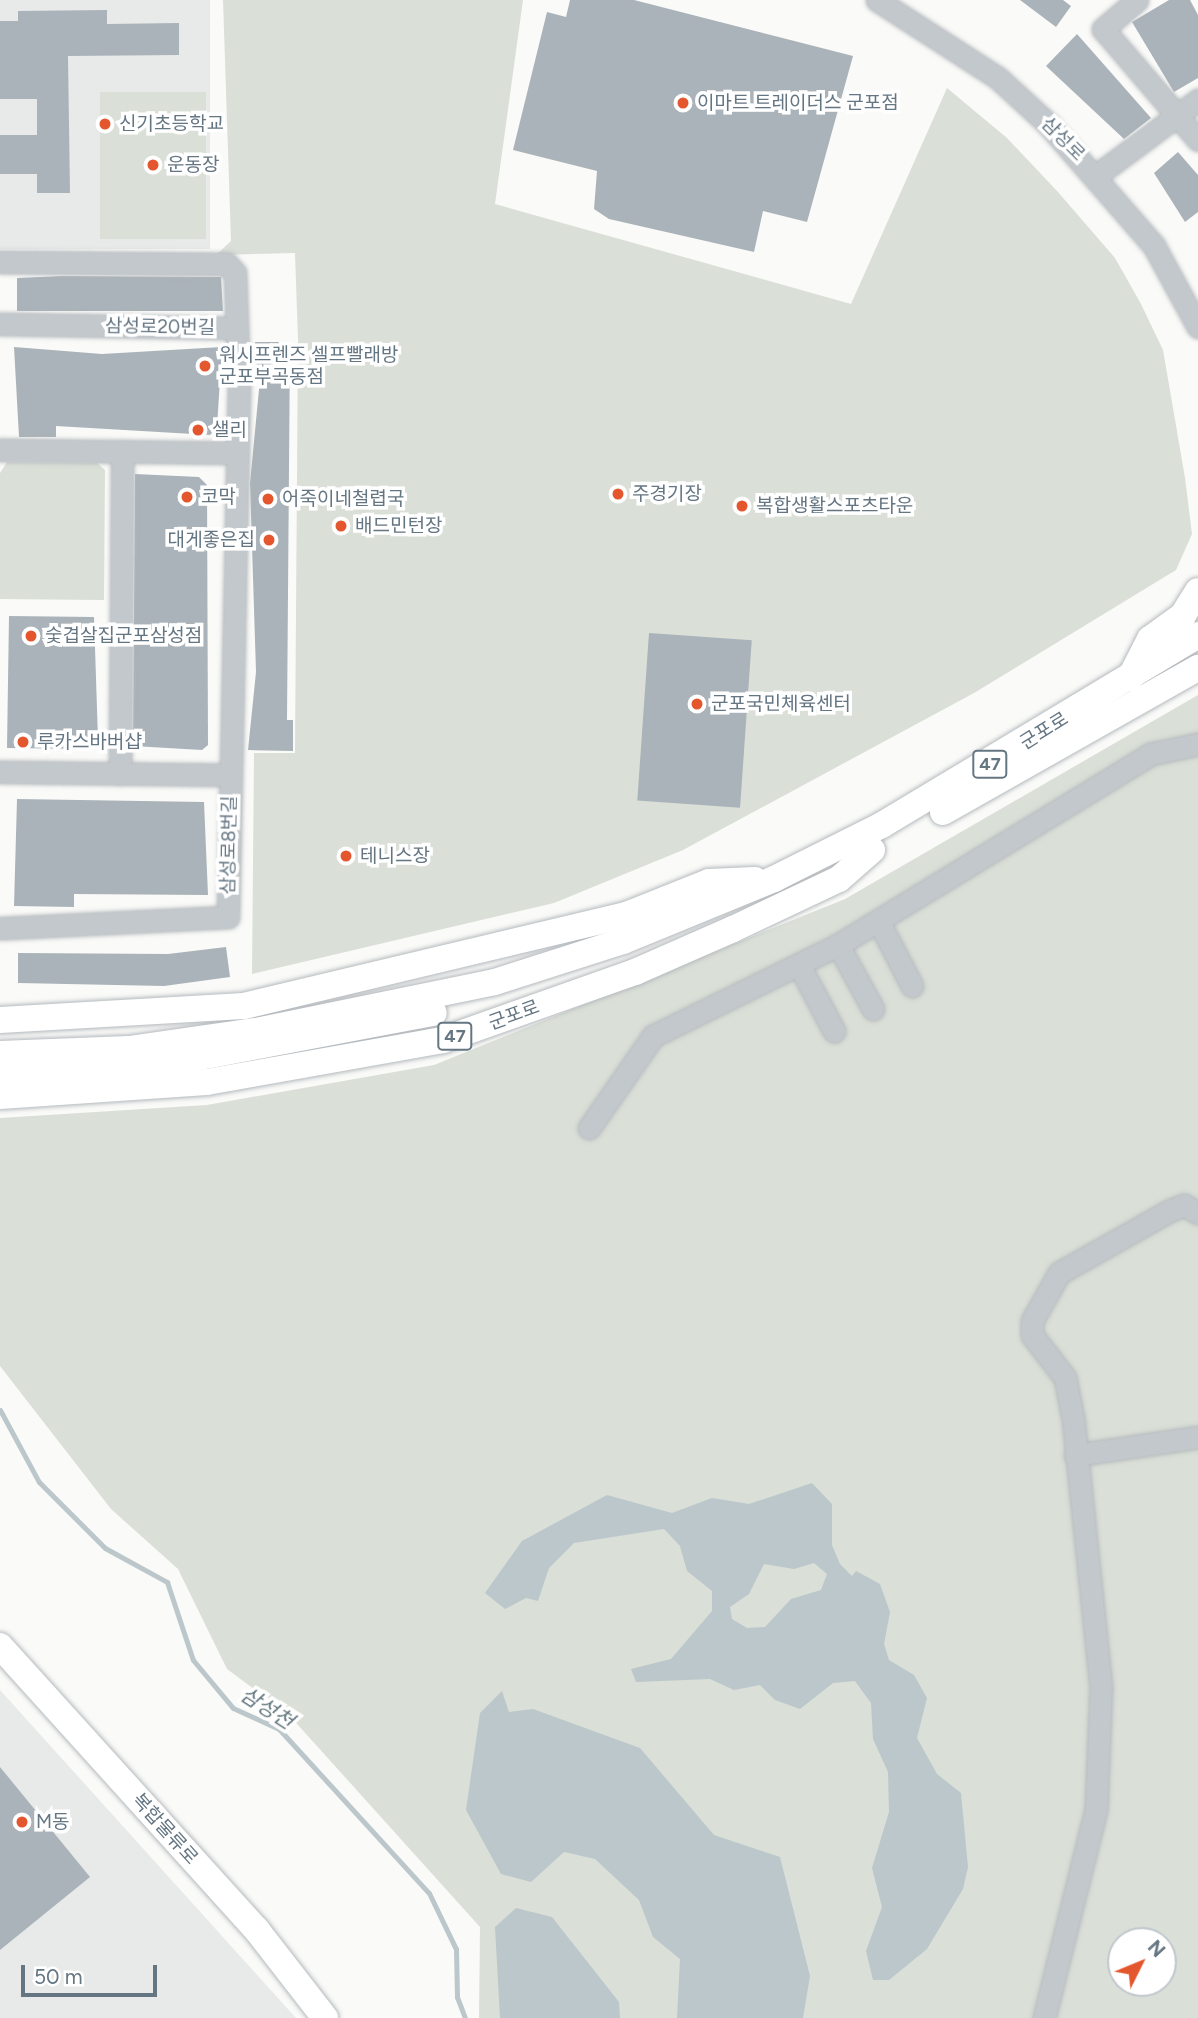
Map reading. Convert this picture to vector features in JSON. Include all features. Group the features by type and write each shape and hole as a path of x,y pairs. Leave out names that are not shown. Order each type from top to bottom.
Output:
{"main road":[{"path":"1129,679 1150,639 1182,615 1198,591"},
{"name":"군포로","path":"0,1054 129,1049 256,1031 495,982 623,941 774,879 975,774 1198,635"},
{"name":"군포로","path":"0,1074 131,1070 348,1033 486,1000 626,954 737,914 872,850 1030,766 1198,668"},
{"path":"1030,766 1038,747 1107,704 1104,694"},
{"name":"군포로","path":"0,1096 207,1082 443,1040 709,939 839,879 872,850"},
{"name":"군포로","path":"0,1020 244,1006 626,915 709,882 774,879"},
{"name":"복합물류로","path":"0,1646 256,1929 325,2018"}],"street":[{"name":"삼성로","path":"877,0 998,78 1097,174 1154,246 1198,327"},
{"path":"1137,0 1103,29 1198,140"},
{"path":"1097,174 1198,100"},
{"path":"0,262 227,264 235,273 237,328"},
{"name":"삼성로20번길","path":"0,324 237,328 230,775"},
{"path":"0,450 235,453"},
{"path":"120,774 122,451"},
{"path":"589,1128 653,1036 799,965 879,922 1151,754 1198,744"},
{"name":"삼성로8번길","path":"0,772 230,775 228,918 0,928"},
{"path":"879,922 912,986"},
{"path":"838,945 873,1009"},
{"path":"799,965 834,1031"},
{"path":"1044,2018 1087,1856 1101,1758 1095,1590 1065,1377 1032,1335 1040,1303 1059,1273 1169,1211 1184,1205 1198,1213"},
{"path":"1075,1455 1198,1437"}],"shaded area":[{"name":"신기초등학교","path":"0,0 210,0 210,249 0,249"},
{"name":"복합생활스포츠타운","path":"223,0 523,0 495,204 851,304 947,88 1007,138 1115,258 1163,350 1192,534 1176,570 974,693 683,850 554,903 252,974 254,753 295,753 298,339 295,253 216,255 231,241"},
{"name":"운동장","path":"100,92 206,92 206,239 100,239"},
{"path":"7,462 97,463 105,470 104,600 0,599 0,473"},
{"path":"1198,695 1198,2018 479,2018 480,1927 289,1715 227,1669 178,1569 111,1509 0,1366 0,1118 207,1105 434,1065 845,899"},
{"path":"812,1483 832,1504 832,1545 840,1564 852,1576 856,1571 880,1584 890,1612 884,1644 889,1660 914,1675 927,1698 917,1738 937,1774 961,1793 968,1867 963,1889 927,1949 889,1980 873,1980 866,1951 882,1907 872,1868 889,1812 888,1772 873,1739 871,1703 855,1681 833,1683 800,1709 775,1700 760,1685 734,1690 710,1679 636,1682 631,1669 671,1659 712,1611 712,1591 687,1571 680,1546 664,1529 574,1543 549,1568 538,1601 526,1598 505,1609 485,1593 522,1541 607,1495 672,1513 712,1498 749,1504","holes":["814,1563 827,1574 821,1590 791,1599 765,1627 747,1628 732,1619 730,1607 749,1594 764,1564 794,1569"]},
{"path":"0,1690 296,2018 0,2018"},
{"path":"502,1691 509,1712 533,1709 640,1748 714,1835 780,1857 810,1976 803,2018 677,2018 680,1959 653,1937 639,1900 595,1859 564,1852 531,1882 501,1874 466,1810 480,1713"},
{"path":"516,1908 552,1917 619,2002 620,2018 500,2018 495,1927"}],"building":[{"name":"이마트 트레이더스 군포점","path":"570,0 634,0 853,56 807,222 763,211 754,252 609,219 594,209 597,171 513,150 547,12 566,17"},
{"path":"1020,0 1063,0 1071,6 1056,27"},
{"path":"1169,0 1190,0 1198,15 1198,78 1174,92 1132,22"},
{"path":"107,10 107,24 179,23 179,55 68,56 70,193 37,193 37,174 0,174 0,135 37,135 37,99 0,99 0,21 18,21 18,11"},
{"path":"1077,34 1151,118 1124,139 1046,66"},
{"path":"1178,152 1198,175 1198,212 1185,222 1154,173"},
{"path":"221,277 223,311 17,311 17,278"},
{"path":"251,342 290,342 287,720 293,720 293,751 248,750 256,672 250,483 260,379"},
{"path":"14,347 102,354 222,347 217,427 210,435 56,426 56,437 19,437"},
{"path":"135,474 199,477 207,485 208,745 202,750 133,746"},
{"path":"9,616 94,617 98,740 91,749 7,748"},
{"name":"군포국민체육센터","path":"649,633 752,640 740,808 637,801"},
{"path":"17,799 204,802 208,895 74,894 74,907 14,906"},
{"path":"226,947 230,977 164,986 18,983 18,953 168,954"},
{"name":"M동","path":"0,1767 90,1877 0,1950"}],"waterway":[{"name":"삼성천","path":"0,1410 39,1482 105,1548 167,1582 193,1660 233,1708 279,1729 429,1893 456,1949 457,1997 465,2018"}],"place":[{"name":"이마트 트레이더스 군포점","path":"683,103"},
{"name":"신기초등학교","path":"105,124"},
{"name":"운동장","path":"153,165"},
{"name":"워시프렌즈 셀프빨래방 군포부곡동점","path":"205,366"},
{"name":"샐리","path":"198,430"},
{"name":"주경기장","path":"618,494"},
{"name":"코막","path":"187,497"},
{"name":"어죽이네철렵국","path":"268,499"},
{"name":"복합생활스포츠타운","path":"742,506"},
{"name":"배드민턴장","path":"341,526"},
{"name":"대게좋은집","path":"269,540"},
{"name":"숯겹살집군포삼성점","path":"31,636"},
{"name":"군포국민체육센터","path":"697,704"},
{"name":"루카스바버샵","path":"23,742"},
{"name":"테니스장","path":"346,856"},
{"name":"M동","path":"22,1822"}]}
